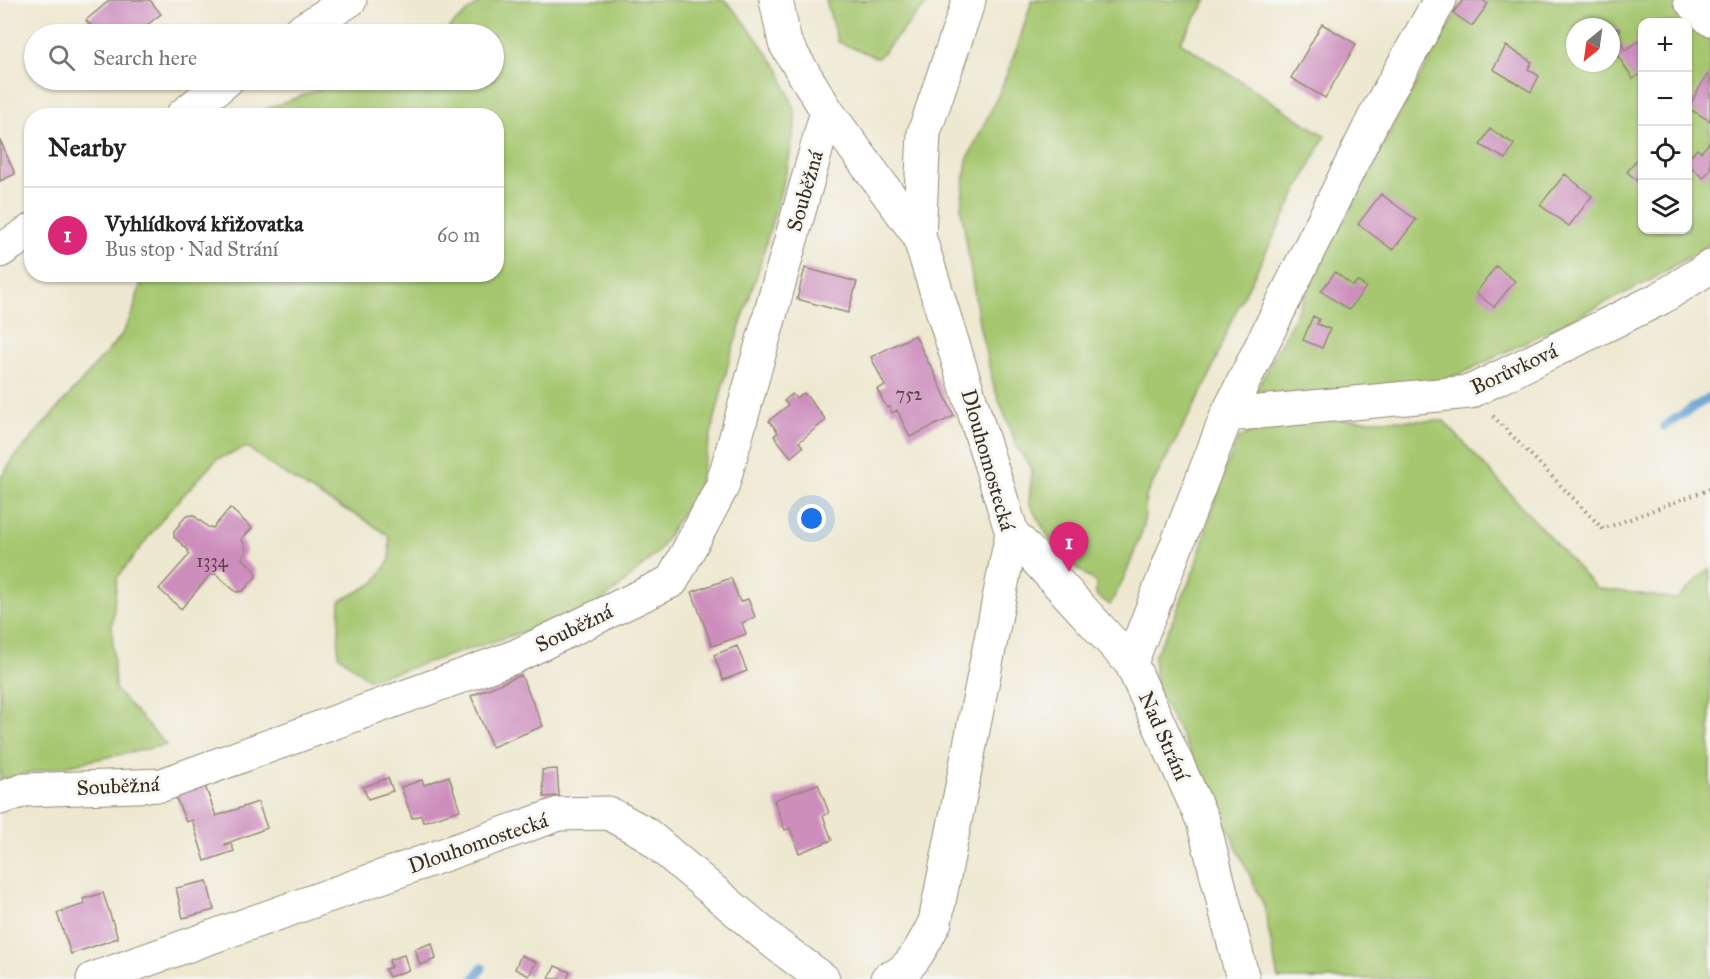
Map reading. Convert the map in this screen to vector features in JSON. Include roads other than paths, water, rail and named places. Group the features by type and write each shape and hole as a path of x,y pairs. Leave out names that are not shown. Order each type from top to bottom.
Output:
{"street":[{"path":"312,24 350,0"},
{"path":"776,0 785,43 828,111 919,236"},
{"name":"Dlouhomostecká","path":"887,979 894,977 918,955 935,922 1012,533 919,236 924,133 969,0"},
{"path":"1131,663 1227,415 1377,112 1440,0"},
{"path":"1690,0 1710,19"},
{"path":"192,108 214,90"},
{"name":"Souběžná","path":"0,798 25,790 162,785 514,657 672,581 722,487 828,111"},
{"path":"0,251 24,235"},
{"name":"Borůvková","path":"1227,415 1470,392 1661,298 1710,267"},
{"name":"Nad Strání","path":"1012,533 1131,663 1203,821 1243,979"},
{"name":"Dlouhomostecká","path":"93,979 559,814 608,813 645,833 777,945 823,979"},
{"path":"777,945 784,979"}],"waterway":[{"path":"1664,426 1710,397"},
{"path":"474,979 482,968"}],"place":[{"name":"Vyhlídková křižovatka","path":"1069,572"}]}
